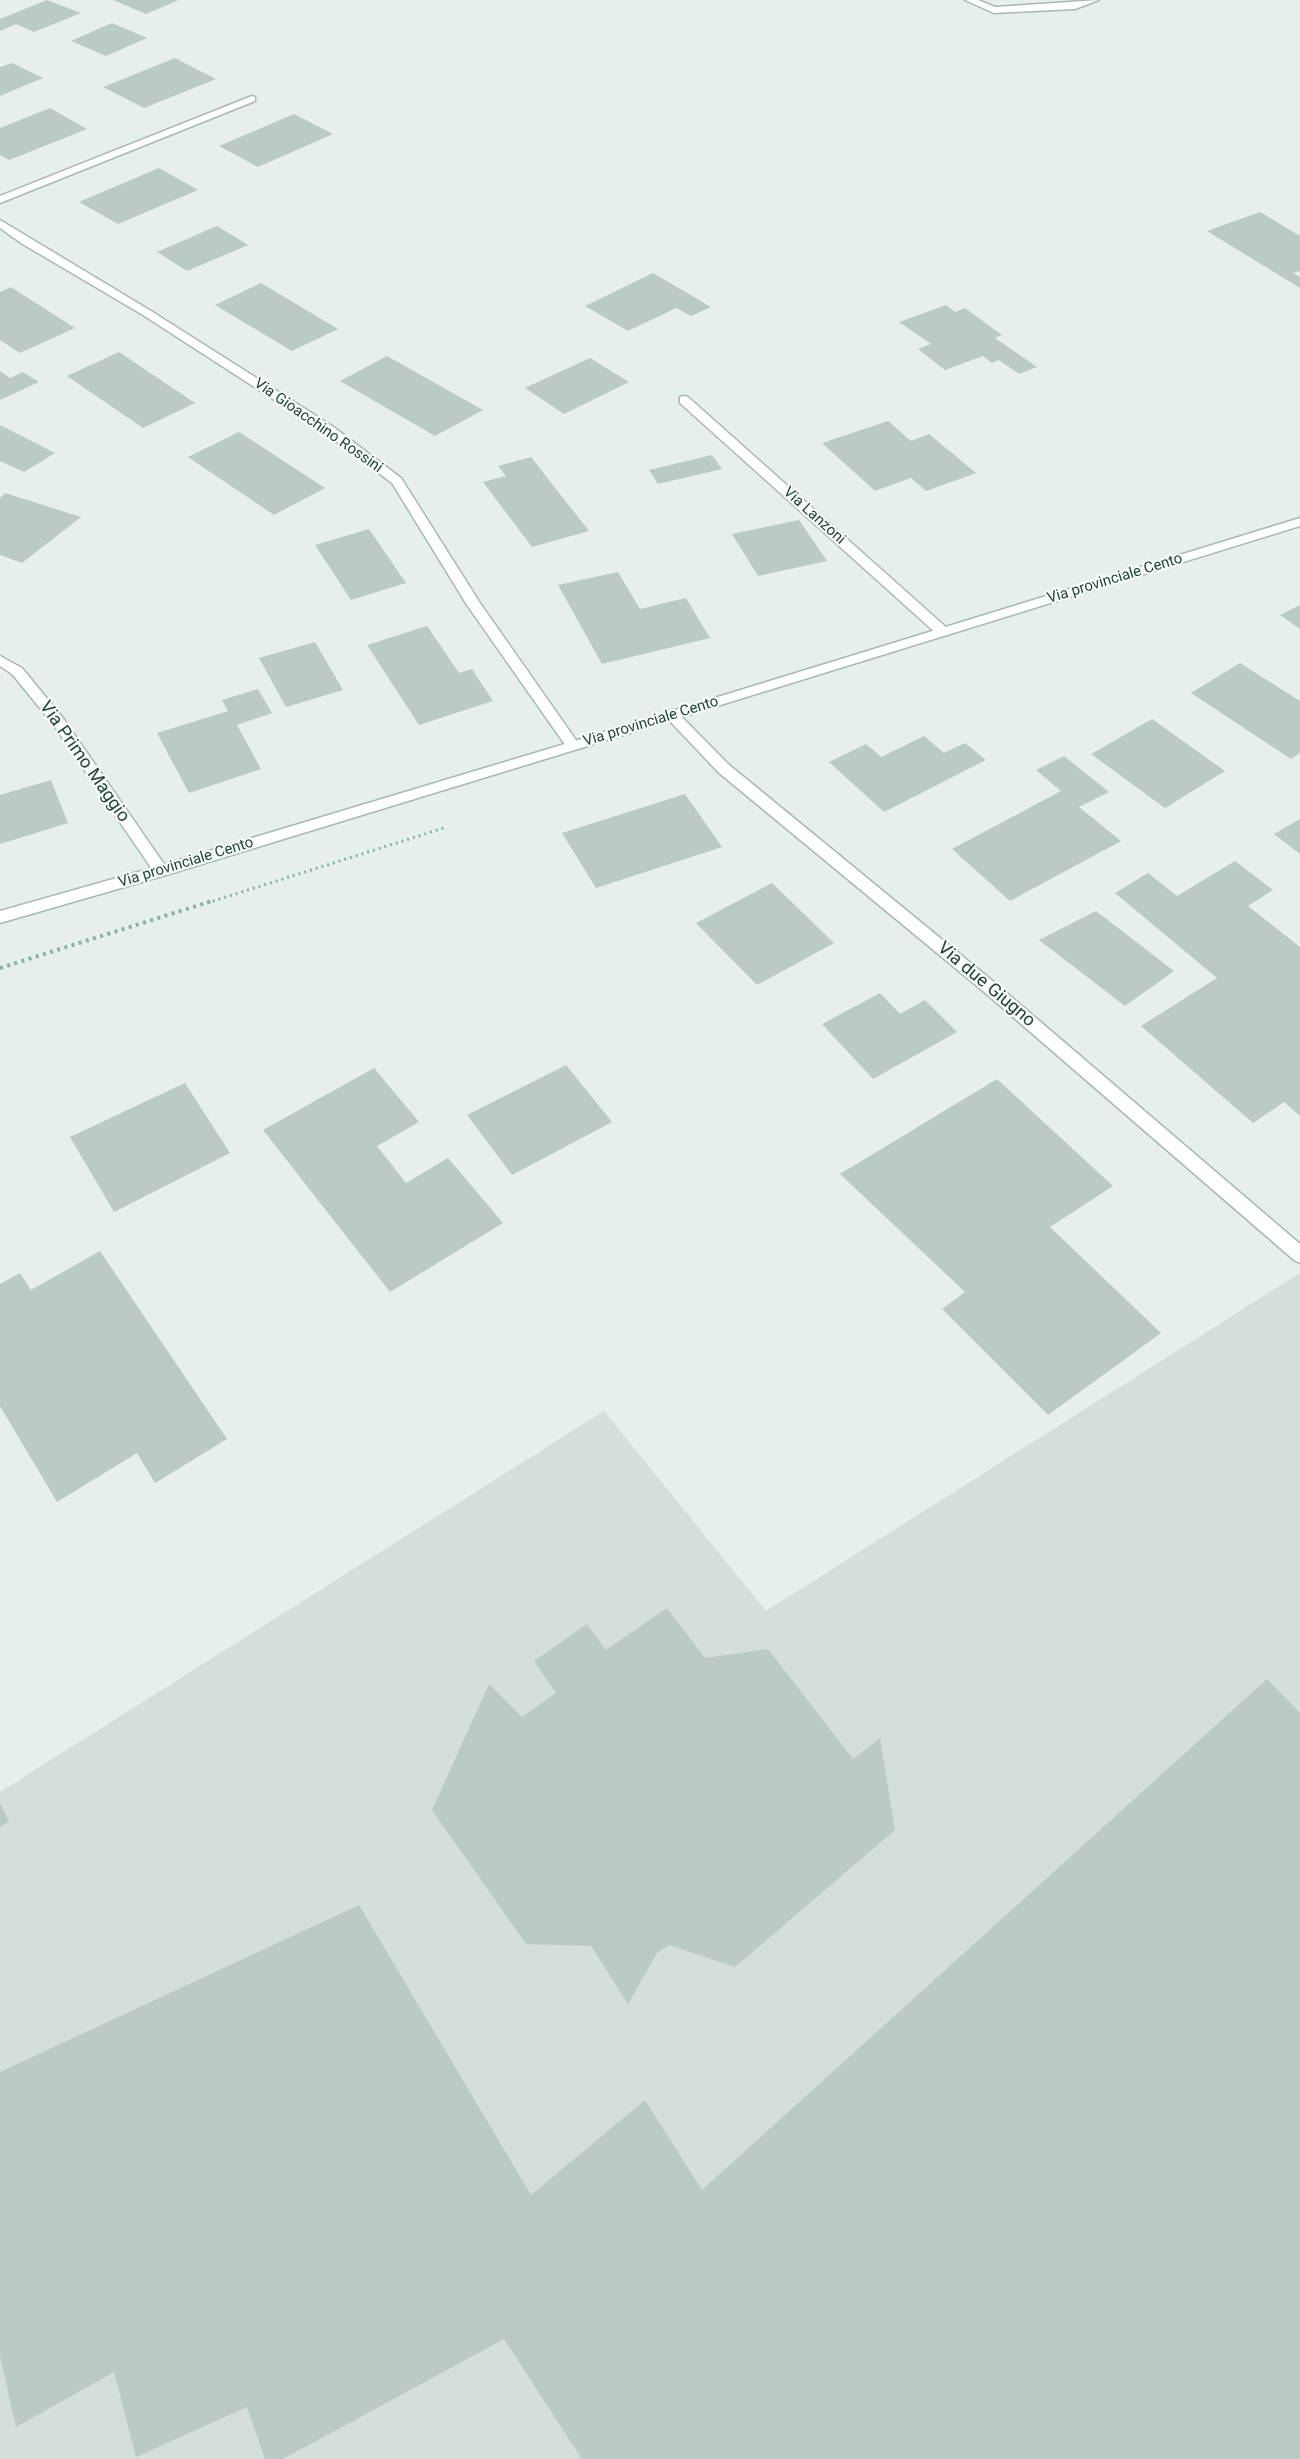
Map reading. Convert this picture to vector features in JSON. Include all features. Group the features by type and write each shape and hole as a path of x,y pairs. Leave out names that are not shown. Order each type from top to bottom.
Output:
{"street":[{"path":"970,0 994,10 1075,6 1094,0"},
{"path":"0,200 252,99"},
{"name":"Via Gioacchino Rossini","path":"0,223 25,241 147,313 328,429 397,481 474,605 573,746"},
{"name":"Via Lanzoni","path":"684,400 943,632"},
{"name":"Via provinciale Cento","path":"0,917 161,871 573,746 1300,522"},
{"name":"Via Primo Maggio","path":"0,660 17,671 58,721 161,871"},
{"name":"Via due Giugno","path":"672,715 723,768 989,987 1300,1255"}],"shaded area":[{"path":"1300,1273 1300,2459 0,2459 0,1792 604,1411 766,1611"}],"building":[{"path":"47,0 81,13 34,32 16,24 0,31 0,19"},
{"path":"113,0 179,0 146,14"},
{"path":"112,23 147,38 106,56 71,41"},
{"path":"175,58 216,79 144,108 103,87"},
{"path":"12,63 43,78 0,96 0,67"},
{"path":"50,108 87,129 9,160 0,155 0,128"},
{"path":"294,114 333,134 258,167 219,146"},
{"path":"159,168 198,190 118,224 79,202"},
{"path":"1260,212 1300,236 1300,271 1293,273 1300,277 1300,288 1207,231"},
{"path":"217,226 248,245 187,271 157,252"},
{"path":"653,273 711,307 691,316 676,308 628,331 585,306"},
{"path":"261,283 338,329 292,351 215,305"},
{"path":"11,287 75,328 20,353 0,340 0,292"},
{"path":"946,305 955,312 965,308 1002,335 995,338 1037,367 1019,374 999,360 992,363 983,356 945,370 918,349 931,344 899,322"},
{"path":"119,352 195,403 143,428 67,376"},
{"path":"387,356 483,410 435,436 340,381"},
{"path":"590,358 629,382 564,414 525,388"},
{"path":"0,371 10,378 23,372 39,382 0,400"},
{"path":"888,421 911,441 929,434 976,473 926,491 911,478 875,491 822,443"},
{"path":"0,425 55,453 24,472 0,461"},
{"path":"239,432 325,488 274,515 188,457"},
{"path":"712,455 722,469 658,484 649,470"},
{"path":"531,457 589,531 532,547 483,482 506,476 498,466"},
{"path":"5,493 81,517 22,563 0,555 0,498"},
{"path":"799,520 827,561 758,576 732,534"},
{"path":"369,529 406,583 351,600 315,545"},
{"path":"618,572 640,609 686,598 710,638 602,664 558,585"},
{"path":"1300,605 1300,629 1280,615"},
{"path":"427,626 459,673 472,669 493,701 419,725 367,645"},
{"path":"315,642 343,690 286,707 259,658"},
{"path":"1240,663 1300,701 1300,753 1291,759 1191,693"},
{"path":"258,689 272,713 237,725 261,769 189,793 157,733 228,711 222,700"},
{"path":"1152,719 1225,771 1165,808 1091,754"},
{"path":"924,736 944,753 965,743 986,760 884,812 829,762 866,744 881,757"},
{"path":"1064,756 1109,792 1079,807 1121,841 1010,901 952,849 1061,791 1036,770"},
{"path":"51,780 68,823 0,844 0,795"},
{"path":"685,794 722,847 596,888 562,833"},
{"path":"1300,819 1300,854 1274,834"},
{"path":"1235,861 1273,890 1248,906 1300,947 1300,1116 1284,1102 1253,1123 1141,1026 1217,978 1115,893 1148,873 1177,896"},
{"path":"772,883 834,943 757,985 696,923"},
{"path":"1096,911 1174,971 1125,1006 1039,940"},
{"path":"880,993 900,1014 925,1000 957,1032 873,1079 822,1024"},
{"path":"566,1065 612,1122 512,1175 467,1115"},
{"path":"374,1068 419,1122 377,1146 406,1183 448,1158 503,1223 390,1292 263,1130"},
{"path":"997,1079 1113,1186 1050,1227 1161,1333 1048,1415 942,1309 965,1292 840,1174"},
{"path":"185,1083 230,1153 114,1212 70,1137"},
{"path":"100,1251 227,1439 155,1483 137,1453 57,1502 0,1406 0,1284 20,1273 31,1290"},
{"path":"667,1608 705,1658 768,1649 853,1759 880,1738 895,1830 735,1967 669,1945 657,1953 628,2004 591,1946 526,1944 432,1810 489,1684 522,1717 556,1693 534,1661 587,1624 606,1650"},
{"path":"1267,1679 1300,1713 1300,2459 582,2459 504,2339 283,2459 265,2459 247,2407 136,2457 114,2372 16,2427 0,2356 0,2072 359,1905 531,2195 645,2100 702,2190"},
{"path":"0,1803 9,1822 0,1827"}]}
